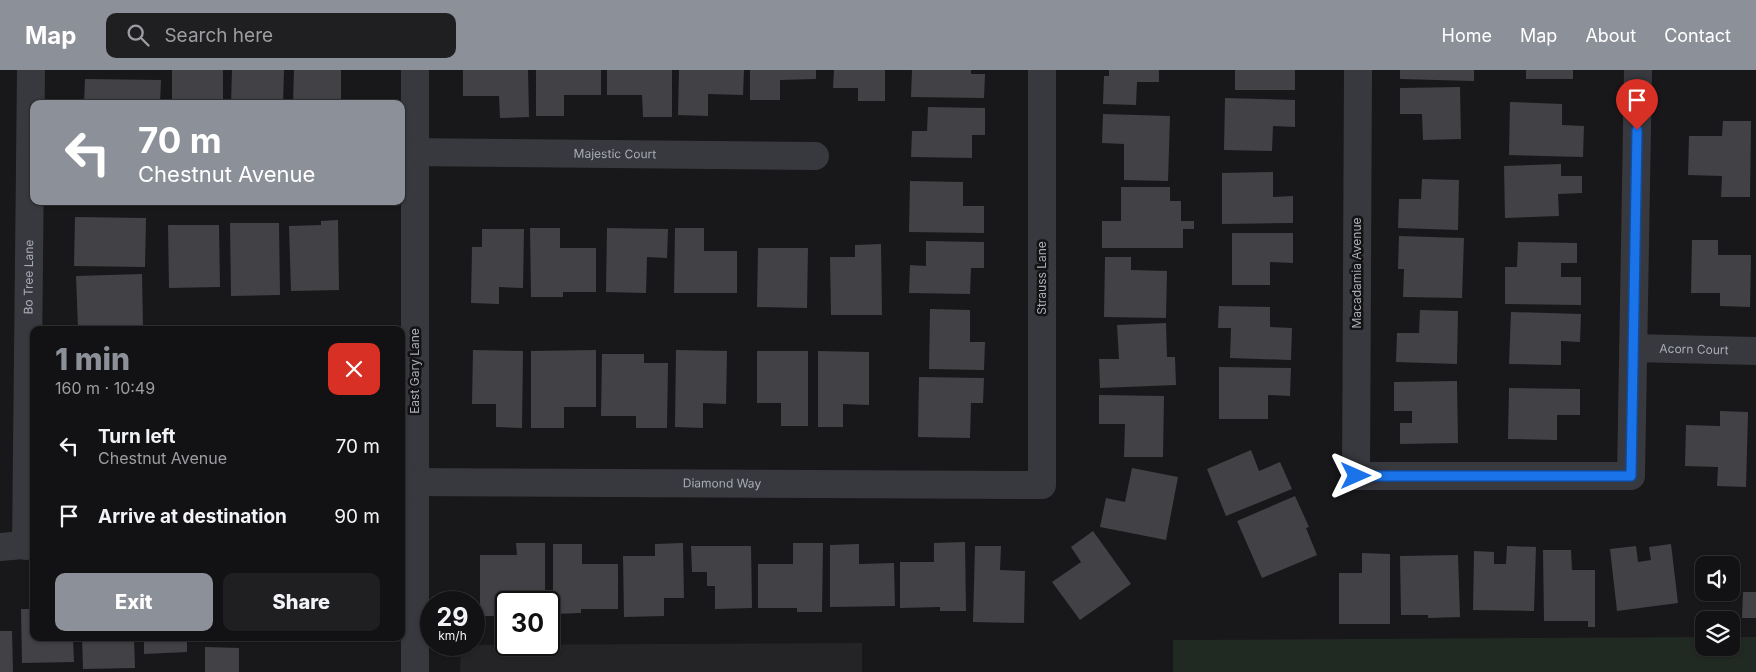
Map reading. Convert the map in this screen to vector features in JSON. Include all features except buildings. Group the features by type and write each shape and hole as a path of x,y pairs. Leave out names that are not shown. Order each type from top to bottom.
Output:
{"street":[{"name":"Bo Tree Lane","path":"32,70 32,100"},
{"name":"East Gary Lane","path":"415,70 408,152 408,482 415,672"},
{"name":"Strauss Lane","path":"1042,70 1042,486"},
{"name":"Macadamia Avenue","path":"1358,70 1356,476 1631,476 1633,348"},
{"path":"1633,348 1638,70"},
{"name":"Majestic Court","path":"408,152 816,156"},
{"name":"Bo Tree Lane","path":"20,546 31,205"},
{"name":"Acorn Court","path":"1633,348 1756,351"},
{"name":"Diamond Way","path":"408,482 1042,486"}],"shaded area":[{"path":"1695,637 1695,656 1740,656 1740,637 1756,637 1756,672 1173,672 1173,640"},
{"path":"862,643 862,672 460,672 461,656 485,656 485,645 495,645 495,656 560,656 560,645"}],"route":[{"path":"1356,476 1631,476 1637,130"}]}
